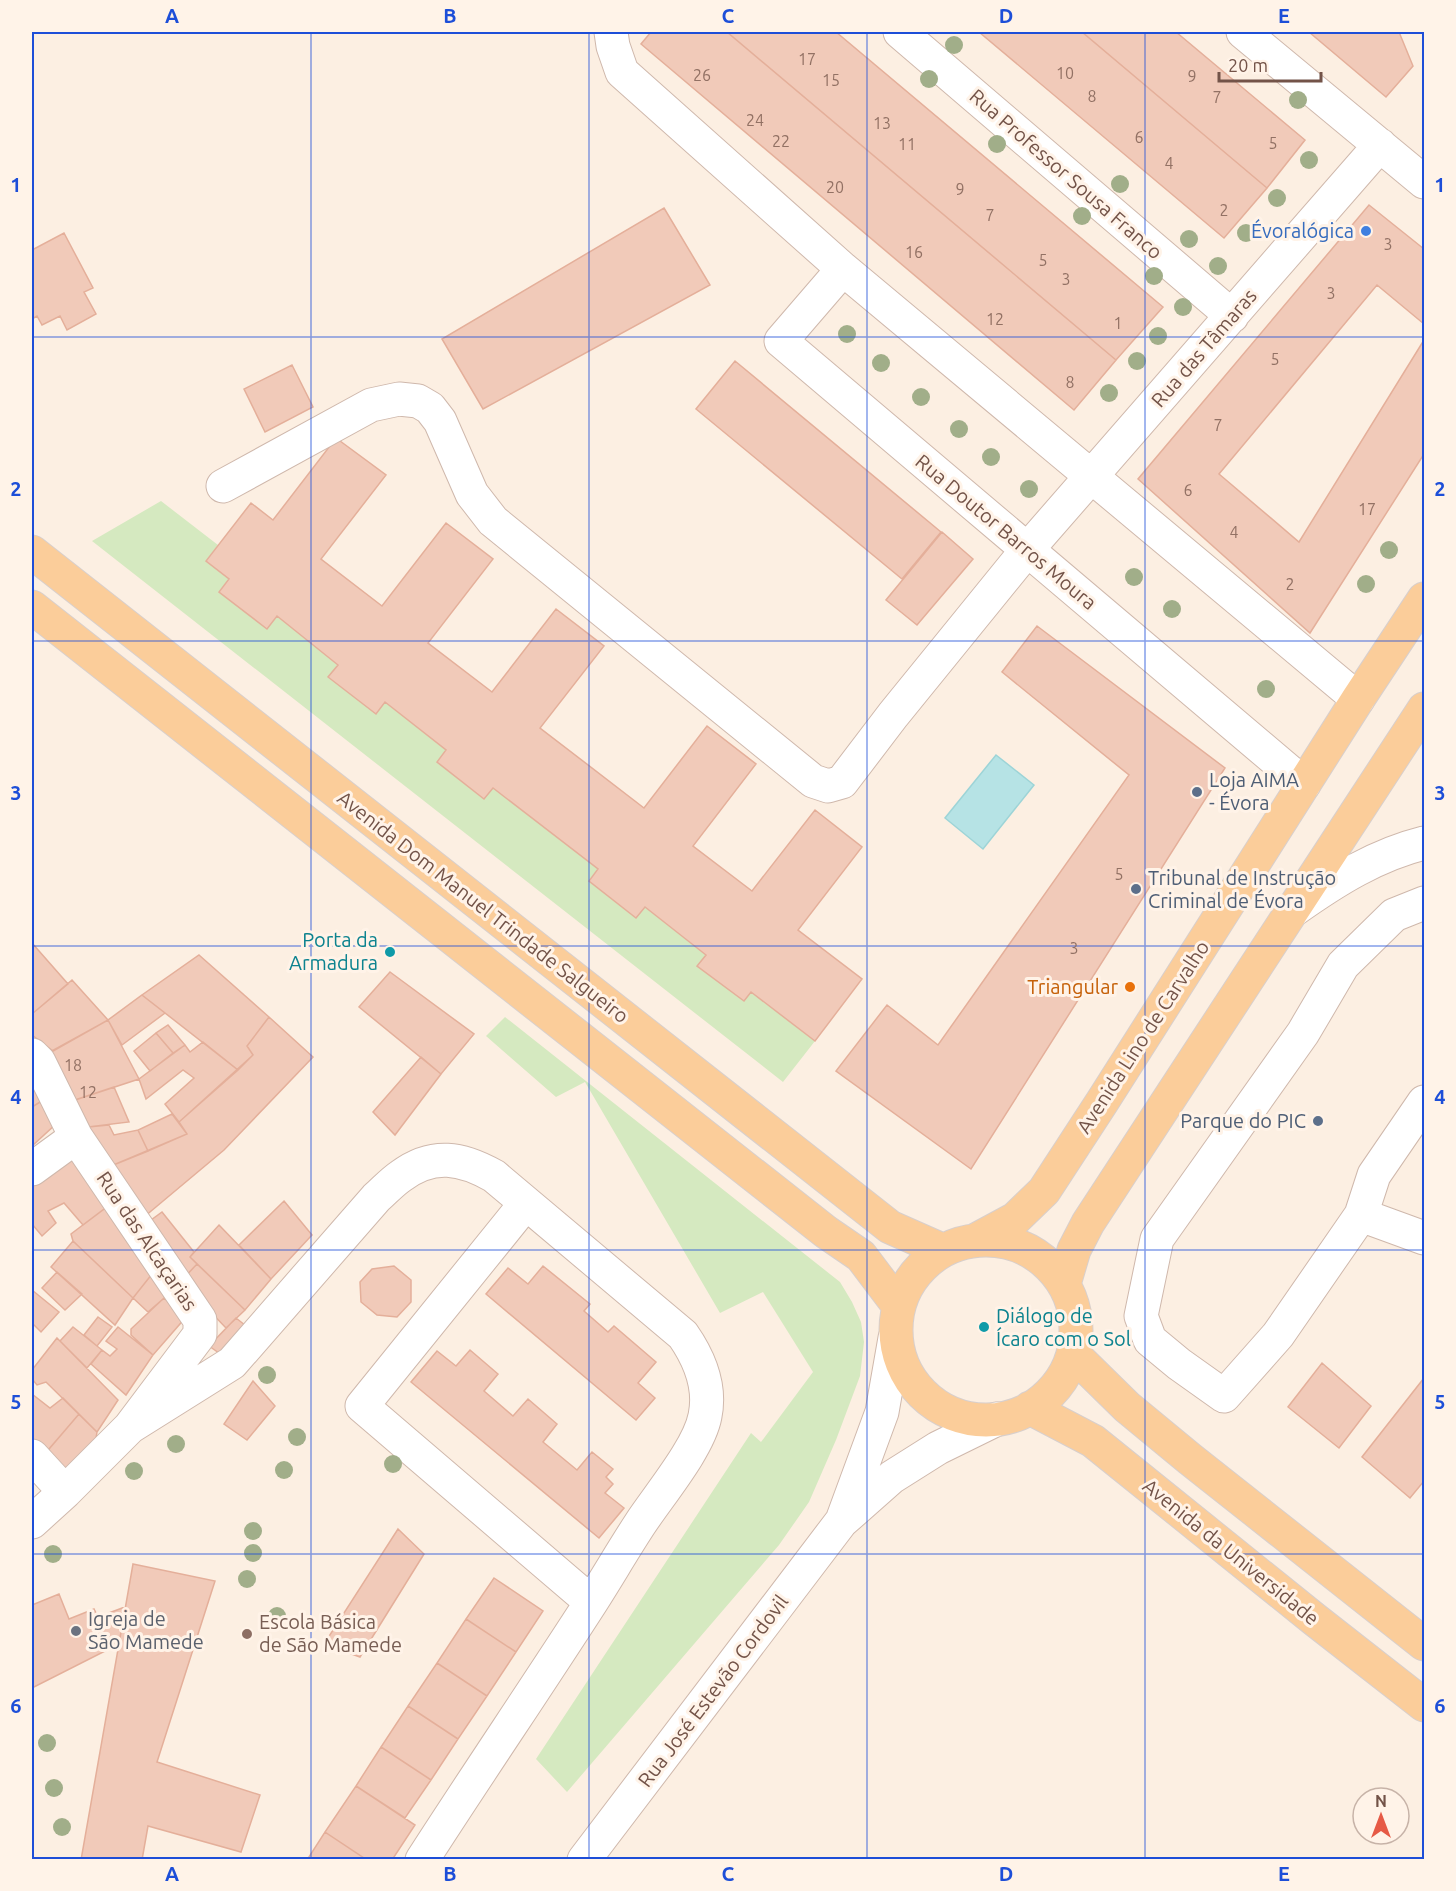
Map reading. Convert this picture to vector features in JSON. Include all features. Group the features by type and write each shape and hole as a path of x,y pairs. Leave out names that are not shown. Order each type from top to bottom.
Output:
{"main road":[{"name":"Avenida Dom Manuel Trindade Salgueiro","path":"32,552 890,1227 942,1251"},
{"name":"Avenida Lino de Carvalho","path":"976,1240 1015,1219 1044,1191 1358,699 1425,599"},
{"path":"32,607 817,1224 861,1256 898,1305"},
{"path":"1064,1284 1074,1250 1088,1223 1425,709"},
{"path":"976,1240 1002,1241 1027,1249 1048,1264 1064,1284 1074,1306 1076,1330 1073,1354 1064,1376 1049,1394 1030,1408 1014,1416 997,1419 968,1419 941,1408 918,1390 902,1366 895,1338 898,1305 908,1283 923,1265 942,1251 976,1240"},
{"path":"1073,1354 1127,1407 1190,1459 1425,1644"},
{"name":"Avenida da Universidade","path":"1030,1408 1093,1441 1425,1705"}],"street":[{"path":"611,32 622,72 843,269 1358,699"},
{"name":"Rua Professor Sousa Franco","path":"900,32 1232,316"},
{"path":"1253,35 1425,182"},
{"name":"Rua das Tâmaras","path":"223,486 371,405 399,399 418,401 430,408 440,421 472,494 493,521 813,782 828,786 842,782 893,715 1028,550 1380,145"},
{"name":"Rua Doutor Barros Moura","path":"843,269 781,341 1304,784"},
{"path":"1294,909 1329,885 1366,864 1387,854 1425,843"},
{"path":"1425,903 1394,915 1343,965 1303,1033 1157,1239 1141,1316 1150,1340 1224,1396 1278,1335 1361,1215 1374,1175 1425,1102"},
{"name":"Rua das Alcaçarias","path":"32,1055 39,1062 76,1137 200,1320 200,1334 130,1427 32,1522"},
{"path":"32,1169 76,1137"},
{"path":"130,1427 232,1363 376,1198 402,1175 437,1160 459,1160 494,1176 682,1335 700,1363 704,1380 707,1400 702,1427 692,1447 640,1523 422,1860"},
{"path":"526,1203 362,1406 591,1602"},
{"path":"1361,1215 1425,1238"},
{"name":"Rua José Estevão Cordovil","path":"841,1522 882,1412 895,1338"},
{"name":"Rua José Estevão Cordovil","path":"585,1860 841,1522 892,1477 938,1448 997,1419"},
{"path":"32,1456 65,1492"}],"green space":[{"path":"161,501 218,545 206,561 229,579 219,592 267,628 277,616 338,665 329,677 375,713 385,702 446,750 437,762 484,799 493,788 598,869 589,881 645,907 706,955 698,966 744,1001 751,992 815,1041 783,1082 92,541"},
{"path":"505,1017 840,1282 861,1322 864,1342 860,1376 809,1502 779,1545 567,1792 536,1759 751,1433 761,1442 813,1372 763,1292 720,1313 585,1082 556,1097 486,1036"}],"water":[{"path":"996,755 1034,785 983,849 945,818"}],"building":[{"path":"651,32 727,32 1116,360 1074,410 641,44"},
{"path":"727,32 836,32 1163,307 1116,360"},
{"path":"979,32 1082,32 1267,188 1224,238"},
{"path":"1082,32 1176,32 1305,140 1267,188"},
{"path":"1309,32 1399,32 1413,66 1386,97"},
{"path":"1369,205 1424,249 1424,324 1377,285 1219,474 1299,542 1424,340 1424,454 1310,633 1138,479"},
{"path":"664,208 710,285 483,409 442,339"},
{"path":"64,233 93,288 84,292 96,314 67,330 60,316 42,325 37,316 32,319 32,250"},
{"path":"735,361 941,532 902,579 696,409"},
{"path":"292,365 313,407 265,432 244,389"},
{"path":"336,438 386,475 321,559 382,606 446,523 493,559 428,643 492,692 556,609 604,646 540,728 644,808 707,726 756,764 693,846 752,891 815,810 862,847 798,930 862,979 815,1041 751,992 744,1001 697,966 706,955 645,907 636,918 589,881 598,869 493,788 484,799 437,762 446,750 385,702 376,714 328,677 338,665 277,616 267,629 219,592 229,579 206,561 251,503 273,520"},
{"path":"942,532 973,559 917,625 886,600"},
{"path":"1037,626 1225,768 971,1169 836,1071 887,1005 938,1045 1129,775 1002,672"},
{"path":"32,943 68,984 32,1014"},
{"path":"199,955 269,1017 247,1046 253,1055 238,1070 142,995"},
{"path":"390,972 474,1034 441,1074 359,1007"},
{"path":"72,980 108,1020 53,1051 32,1035 32,1014"},
{"path":"142,995 165,1013 122,1045 108,1020"},
{"path":"269,1017 313,1057 224,1150 144,1217 106,1168 187,1134 179,1122 253,1055 247,1046"},
{"path":"108,1020 139,1079 72,1101 48,1053"},
{"path":"168,1025 185,1045 173,1053 156,1033"},
{"path":"156,1033 173,1053 150,1071 134,1051"},
{"path":"203,1042 238,1070 179,1122 165,1104 194,1078 183,1070 146,1099 139,1079 185,1045 190,1052"},
{"path":"421,1057 441,1074 395,1135 373,1112"},
{"path":"32,1076 45,1099 32,1107"},
{"path":"114,1087 129,1122 88,1127 72,1101"},
{"path":"45,1099 57,1123 32,1146 32,1107"},
{"path":"172,1114 187,1134 148,1151 138,1130"},
{"path":"109,1125 114,1135 138,1130 148,1151 106,1168 88,1127"},
{"path":"72,1155 108,1206 83,1225 64,1203 48,1211 56,1223 42,1236 32,1224 32,1182"},
{"path":"284,1201 312,1235 271,1279 239,1245"},
{"path":"108,1206 156,1269 133,1298 73,1241 71,1234"},
{"path":"162,1212 194,1252 190,1257 197,1264 181,1281 143,1226"},
{"path":"219,1225 271,1279 245,1310 190,1257"},
{"path":"73,1241 133,1298 115,1325 51,1267"},
{"path":"197,1264 245,1310 226,1328 181,1281"},
{"path":"394,1266 411,1280 411,1302 397,1317 377,1315 361,1302 360,1282 372,1269"},
{"path":"543,1266 590,1304 584,1311 608,1332 614,1326 656,1362 638,1383 655,1398 636,1420 486,1294 508,1268 528,1284"},
{"path":"156,1269 171,1292 148,1312 133,1298"},
{"path":"57,1272 82,1294 65,1310 42,1288"},
{"path":"32,1290 59,1312 41,1332 32,1323"},
{"path":"164,1298 186,1317 153,1355 131,1335 131,1329"},
{"path":"98,1317 112,1327 97,1346 84,1335"},
{"path":"236,1318 250,1329 226,1358 209,1346"},
{"path":"73,1327 102,1350 87,1368 60,1341"},
{"path":"118,1327 153,1355 126,1395 91,1364 102,1350 110,1356 117,1349 106,1341"},
{"path":"57,1338 118,1400 97,1432 46,1382 37,1385 32,1379 32,1370"},
{"path":"470,1350 498,1374 484,1391 513,1416 528,1399 557,1424 543,1442 577,1470 592,1452 613,1469 606,1477 613,1484 605,1493 624,1508 599,1538 411,1382 437,1351 456,1366"},
{"path":"1322,1363 1371,1406 1339,1448 1288,1407"},
{"path":"1424,1378 1424,1481 1410,1498 1362,1457"},
{"path":"253,1381 275,1406 247,1440 224,1424"},
{"path":"32,1394 50,1408 63,1398 79,1414 43,1456 32,1444"},
{"path":"79,1414 97,1432 96,1438 68,1476 43,1456"},
{"path":"398,1529 424,1554 360,1657 324,1644"},
{"path":"133,1564 215,1581 157,1762 260,1795 241,1852 148,1826 142,1860 81,1860"},
{"path":"494,1578 543,1611 516,1652 466,1619"},
{"name":"Igreja de São Mamede","path":"59,1594 69,1619 94,1609 98,1617 125,1607 119,1644 32,1688 32,1605"},
{"path":"466,1619 516,1652 487,1696 437,1663"},
{"path":"437,1663 487,1696 458,1739 408,1706"},
{"path":"408,1706 458,1739 431,1780 381,1747"},
{"path":"381,1747 431,1780 405,1818 356,1786"},
{"path":"356,1786 415,1825 392,1860 367,1860 325,1832"},
{"path":"325,1832 367,1860 307,1860"}],"place":[{"name":"Évoralógica","path":"1366,231"},
{"name":"Loja AIMA - Évora","path":"1197,792"},
{"name":"Tribunal de Instrução Criminal de Évora","path":"1136,889"},
{"name":"Porta da Armadura","path":"390,952"},
{"name":"Triangular","path":"1130,987"},
{"name":"Parque do PIC","path":"1318,1121"},
{"name":"Diálogo de Ícaro com o Sol","path":"984,1327"},
{"name":"Igreja de São Mamede","path":"76,1631"},
{"name":"Escola Básica de São Mamede","path":"247,1634"}]}
